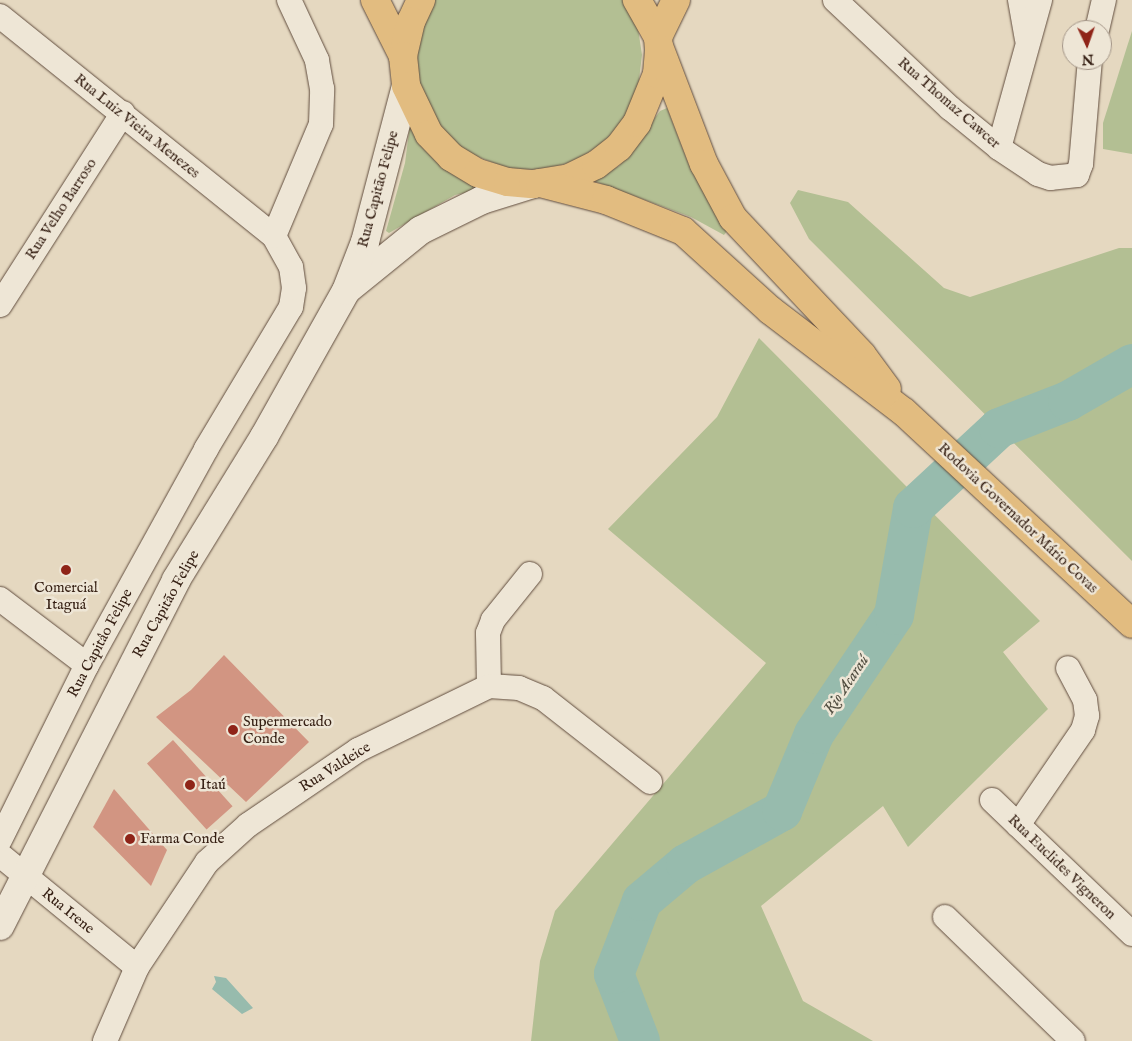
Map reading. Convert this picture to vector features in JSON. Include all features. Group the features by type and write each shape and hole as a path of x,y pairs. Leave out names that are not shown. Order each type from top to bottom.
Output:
{"highway":[{"name":"Rodovia Governador Mário Covas","path":"374,0 403,56"},
{"name":"Rodovia Governador Mário Covas","path":"421,0 409,28 403,56 406,86 429,134 451,157 478,173 508,182 536,184 606,200 683,231 770,310 904,412 1132,624"},
{"name":"Rodovia Governador Mário Covas","path":"637,0 659,43 704,164 733,218 862,355 904,412"},
{"path":"659,43 676,0"},
{"name":"Rodovia Governador Mário Covas","path":"536,184 569,178 596,165 618,147 636,123 649,97 657,74 659,43"}],"main road":[{"name":"Rua Capitão Felipe","path":"0,926 24,875 176,580 264,437 346,290 367,234 406,86"},
{"name":"Rua Capitão Felipe","path":"346,290 421,230 482,200 536,184"}],"street":[{"path":"274,236 320,124 322,89 317,60 289,0"},
{"name":"Rua Thomaz Cawcer","path":"836,0 950,108 999,148 1038,174 1064,178 1077,175 1083,150 1089,70"},
{"path":"1020,0 1028,44"},
{"path":"999,148 1040,0"},
{"path":"1099,20 1104,0"},
{"name":"Rua Luiz Vieira Menezes","path":"0,16 274,236"},
{"name":"Rua Velho Barroso","path":"0,305 123,113"},
{"name":"Rua Capitâo Felipe","path":"0,840 87,665 206,448 291,307 291,268 274,236"},
{"path":"489,686 488,633 493,620 530,574"},
{"path":"0,599 87,665"},
{"path":"1018,825 1085,723 1085,700 1068,668"},
{"name":"Rua Valdeice","path":"105,1041 137,966 207,862 248,825 358,750 489,686 519,688 543,698 650,782"},
{"name":"Rua Euclides Vigneron","path":"992,800 1132,934"},
{"name":"Rua Irene","path":"0,856 137,966"},
{"path":"944,917 1072,1041"}],"shaded area":[{"path":"432,0 625,0 637,22 642,55 638,88 625,118 603,143 575,161 543,170 509,169 461,150 442,132 418,86 415,61 425,10"},
{"path":"1132,31 1132,154 1103,149 1103,123"},
{"path":"667,108 689,165 727,231 724,235 691,217 591,180 619,166 660,111"},
{"path":"410,124 482,189 455,195 389,233 386,231 405,163"},
{"path":"798,190 848,202 944,288 970,297 1119,248 1132,248 1132,561 809,239 790,203"},
{"path":"759,338 1040,621 1003,652 1048,709 908,847 883,806 761,906 803,1001 873,1041 531,1041 540,961 555,911 766,663 608,529 717,417"},
{"path":"214,976 226,978 253,1008 242,1014 212,989 216,982"}],"building":[{"name":"Supermercado Conde","path":"224,655 309,742 246,802 156,717 191,690"},
{"name":"Itaú","path":"173,740 233,806 207,830 147,763"},
{"name":"Farma Conde","path":"114,789 167,850 151,886 93,827"}],"waterway":[{"name":"Rio Acaraú","path":"640,1041 614,974 642,901 686,864 782,811 814,734 894,615 913,508 999,428 1068,401 1132,364"}],"place":[{"name":"Comercial Itaguá","path":"66,570"},
{"name":"Supermercado Conde","path":"233,730"},
{"name":"Itaú","path":"190,785"},
{"name":"Farma Conde","path":"130,839"}]}
